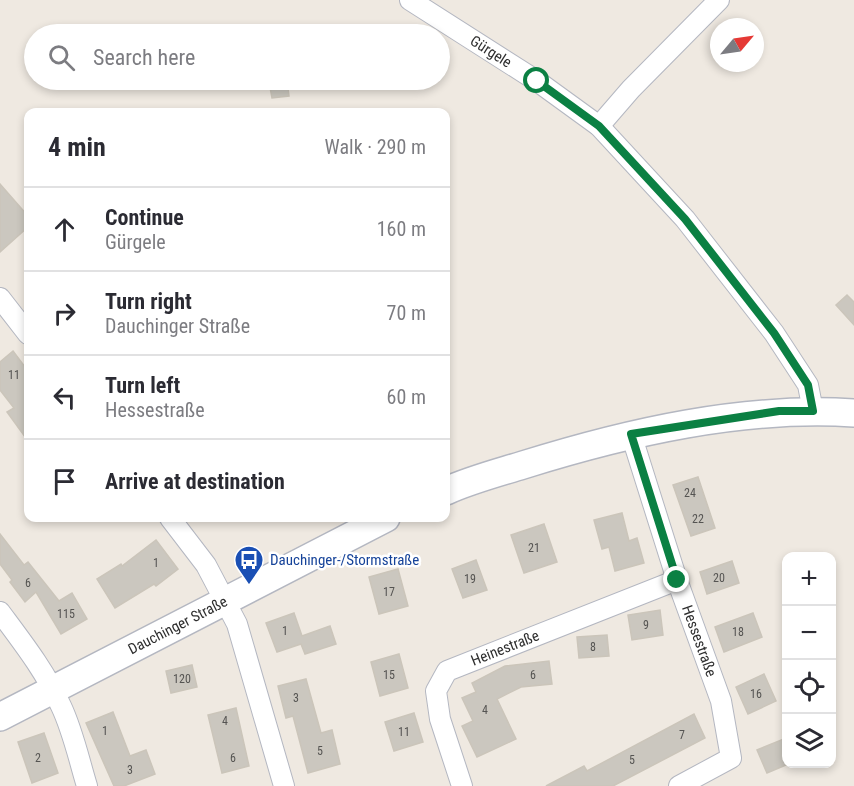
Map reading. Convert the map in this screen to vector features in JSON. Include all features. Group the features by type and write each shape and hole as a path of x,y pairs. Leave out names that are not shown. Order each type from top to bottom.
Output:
{"main road":[{"path":"450,490 586,445 631,434 779,411 854,412"},
{"name":"Dauchinger Straße","path":"0,717 378,522"}],"street":[{"name":"Gürgele","path":"410,0 448,24"},
{"path":"599,126 632,88 719,0"},
{"name":"Gürgele","path":"450,26 537,81 599,126 685,219 774,333 808,385 813,411"},
{"path":"0,298 24,329"},
{"name":"Hessestraße","path":"631,434 677,580 721,701 731,758 679,786"},
{"path":"173,522 206,565 237,624 284,786"},
{"name":"Heinestraße","path":"462,786 440,718 436,691 447,671 677,580"},
{"path":"0,612 41,666 54,691 63,709 87,786"}],"building":[{"path":"270,90 288,90 289,96 272,98"},
{"path":"0,184 24,211 24,231 0,252"},
{"path":"847,295 854,302 854,325 836,305"},
{"path":"13,351 24,366 24,435 7,412 14,408 0,390 0,362"},
{"path":"698,477 715,528 691,536 673,485"},
{"path":"622,513 629,541 637,538 644,563 615,571 609,547 602,549 594,520"},
{"path":"544,524 557,562 524,573 511,535"},
{"path":"0,534 24,565 28,562 59,601 72,593 87,619 61,634 36,592 25,602 0,564"},
{"path":"156,540 178,569 156,586 154,584 115,608 97,579 121,564 122,566"},
{"path":"476,560 487,590 463,598 452,569"},
{"path":"732,561 739,583 707,594 700,572"},
{"path":"398,569 408,606 379,614 369,577"},
{"path":"660,610 663,635 632,640 628,615"},
{"path":"294,613 302,636 330,626 336,644 305,654 301,644 277,652 266,623"},
{"path":"753,613 762,637 724,652 715,627"},
{"path":"607,635 609,656 579,658 577,637"},
{"path":"399,654 408,688 380,696 371,662"},
{"path":"549,661 552,684 521,687 497,699 516,739 477,757 462,726 473,721 462,698 476,692 472,683 505,666"},
{"path":"192,665 197,687 171,693 166,671"},
{"path":"764,674 776,701 748,714 736,687"},
{"path":"306,679 321,733 332,730 340,764 308,773 293,716 286,718 278,686"},
{"path":"236,708 249,766 222,773 208,715"},
{"path":"113,712 130,756 146,750 155,774 124,786 114,786 86,723"},
{"path":"414,713 423,742 394,751 385,722"},
{"path":"694,714 705,738 613,786 546,786 584,766 587,771"},
{"path":"44,733 58,773 32,783 18,742"},
{"path":"782,740 782,767 767,773 757,750"}],"place":[{"name":"Dauchinger-/Stormstraße","path":"249,586"}],"route":[{"path":"537,81 599,126 685,219 774,333 808,385 813,411 779,411 631,434 677,580"}]}
